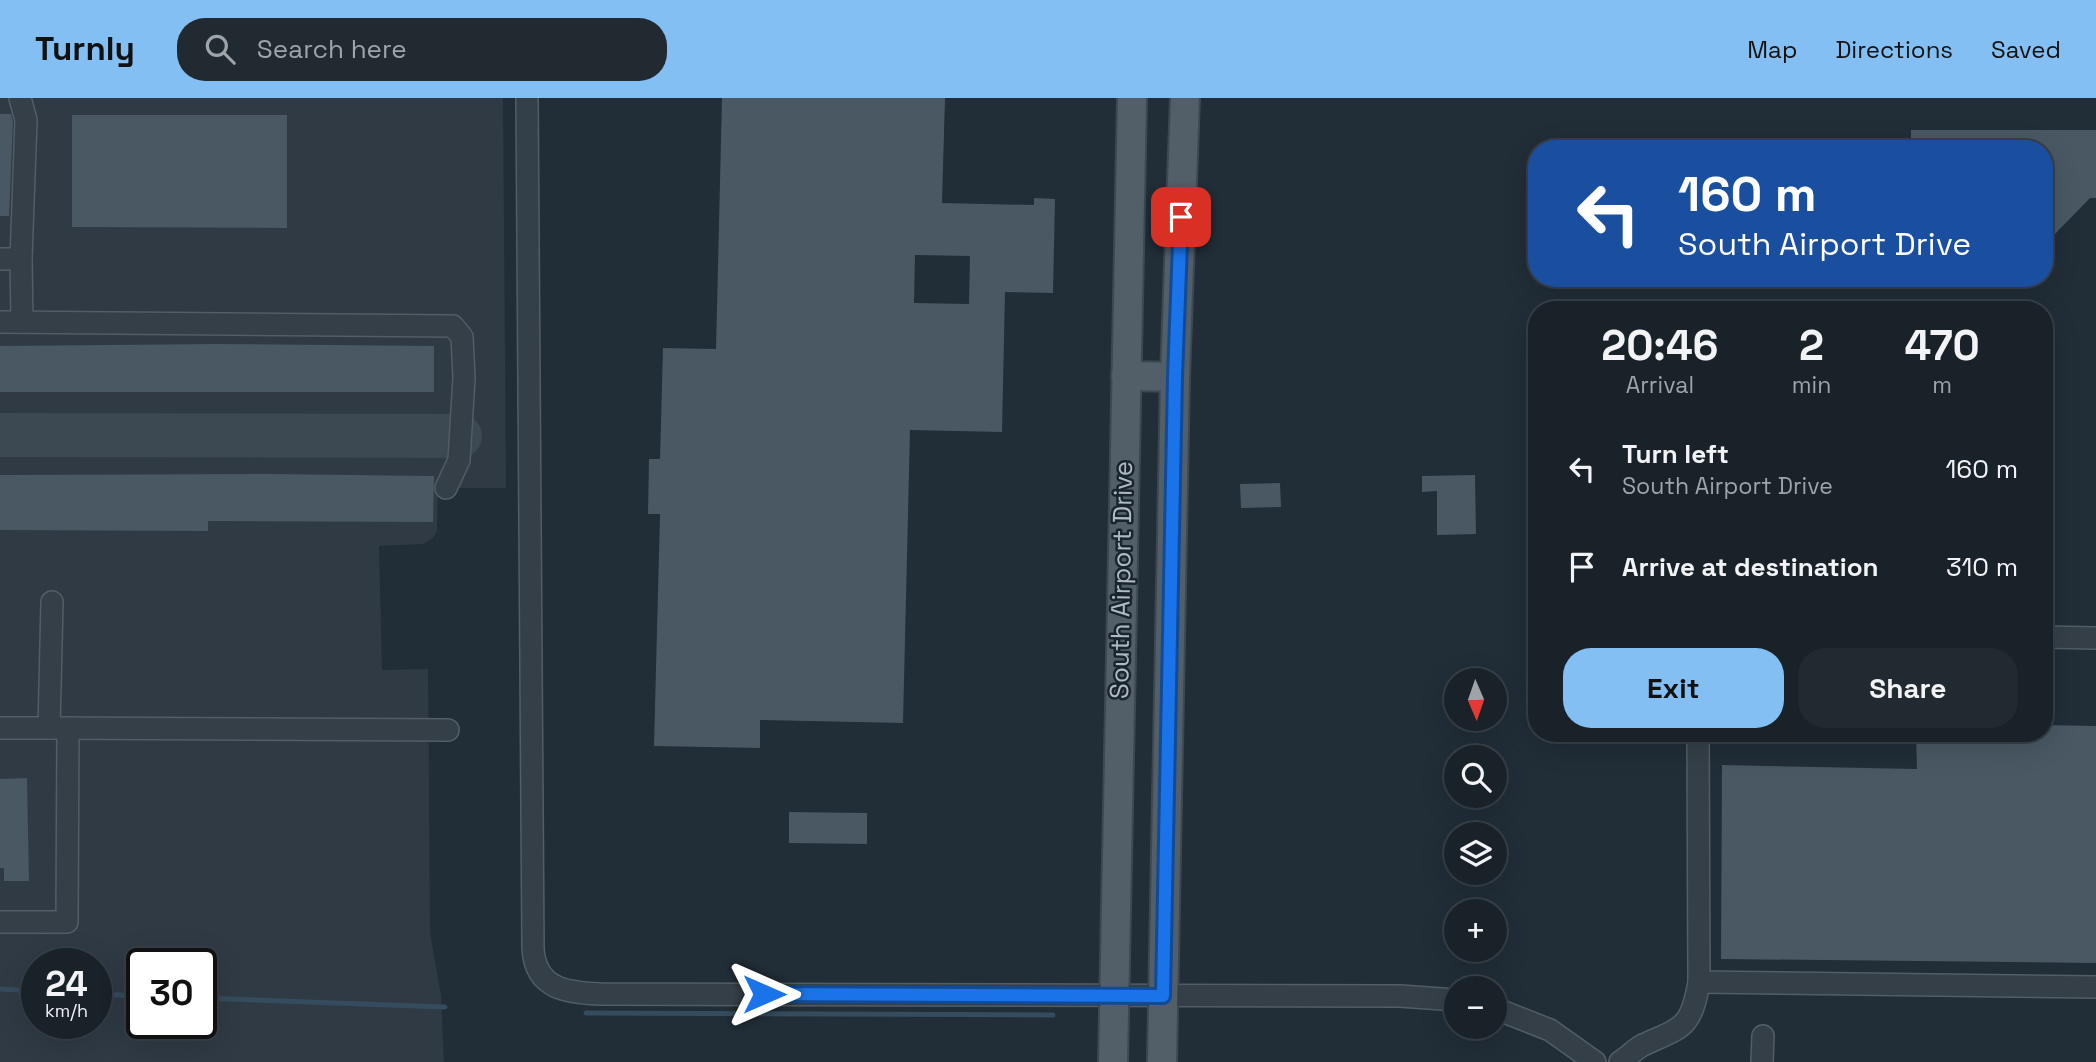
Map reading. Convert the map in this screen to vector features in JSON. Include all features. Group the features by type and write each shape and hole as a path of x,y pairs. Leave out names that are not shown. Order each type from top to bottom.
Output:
{"main road":[{"name":"South Airport Drive","path":"1113,1062 1132,98"},
{"name":"South Airport Drive","path":"1162,1062 1175,377 1185,98"},
{"path":"1126,376 1175,377"}],"street":[{"path":"20,98 26,120 11,259 22,322"},
{"path":"527,98 533,948 543,979 558,989 587,994 1401,996 1444,999"},
{"path":"0,322 453,326 462,337 464,378 459,460 446,488"},
{"path":"0,922 66,922 52,602"},
{"path":"2053,637 2096,638"},
{"path":"0,728 448,730"},
{"path":"1620,1062 1641,1046 1671,1035 1686,1021 1696,1003 1699,982 1698,742"},
{"path":"1699,982 2096,987"},
{"path":"1507,1013 1550,1030 1595,1062"},
{"path":"1762,1062 1763,1036"}],"shaded area":[{"path":"0,98 503,98 506,488 438,488 437,531 433,538 423,544 379,546 382,670 428,669 430,933 441,995 444,1062 0,1062"}],"building":[{"path":"722,98 945,98 942,203 1034,205 1034,198 1055,199 1053,293 1005,292 1002,432 910,430 903,723 760,720 760,748 654,746 660,514 648,514 649,459 660,459 663,348 716,349","holes":["915,255 970,256 969,304 914,303"]},
{"path":"0,114 11,114 13,122 9,216 0,216"},
{"path":"72,115 287,115 287,228 72,227"},
{"path":"1911,130 2096,130 2096,198 2090,198 2054,235 2053,140 1911,140"},
{"path":"0,346 434,346 434,392 0,392"},
{"path":"0,475 434,476 433,522 208,521 208,531 0,530"},
{"path":"1475,475 1476,534 1437,535 1437,491 1422,492 1422,476"},
{"path":"1280,483 1281,507 1241,508 1240,484"},
{"path":"2053,725 2096,726 2096,963 1721,959 1722,765 1917,769 1916,742 2053,742"},
{"path":"27,778 29,881 4,881 4,868 0,868 0,779"},
{"path":"789,812 867,813 867,844 789,843"}],"waterway":[{"path":"0,989 21,990"},
{"path":"112,995 126,995"},
{"path":"217,999 445,1007"},
{"path":"586,1013 1053,1015"}],"taxiway":[{"path":"0,435 460,436"}],"route":[{"path":"764,994 1163,996 1175,377 1181,217"}]}
